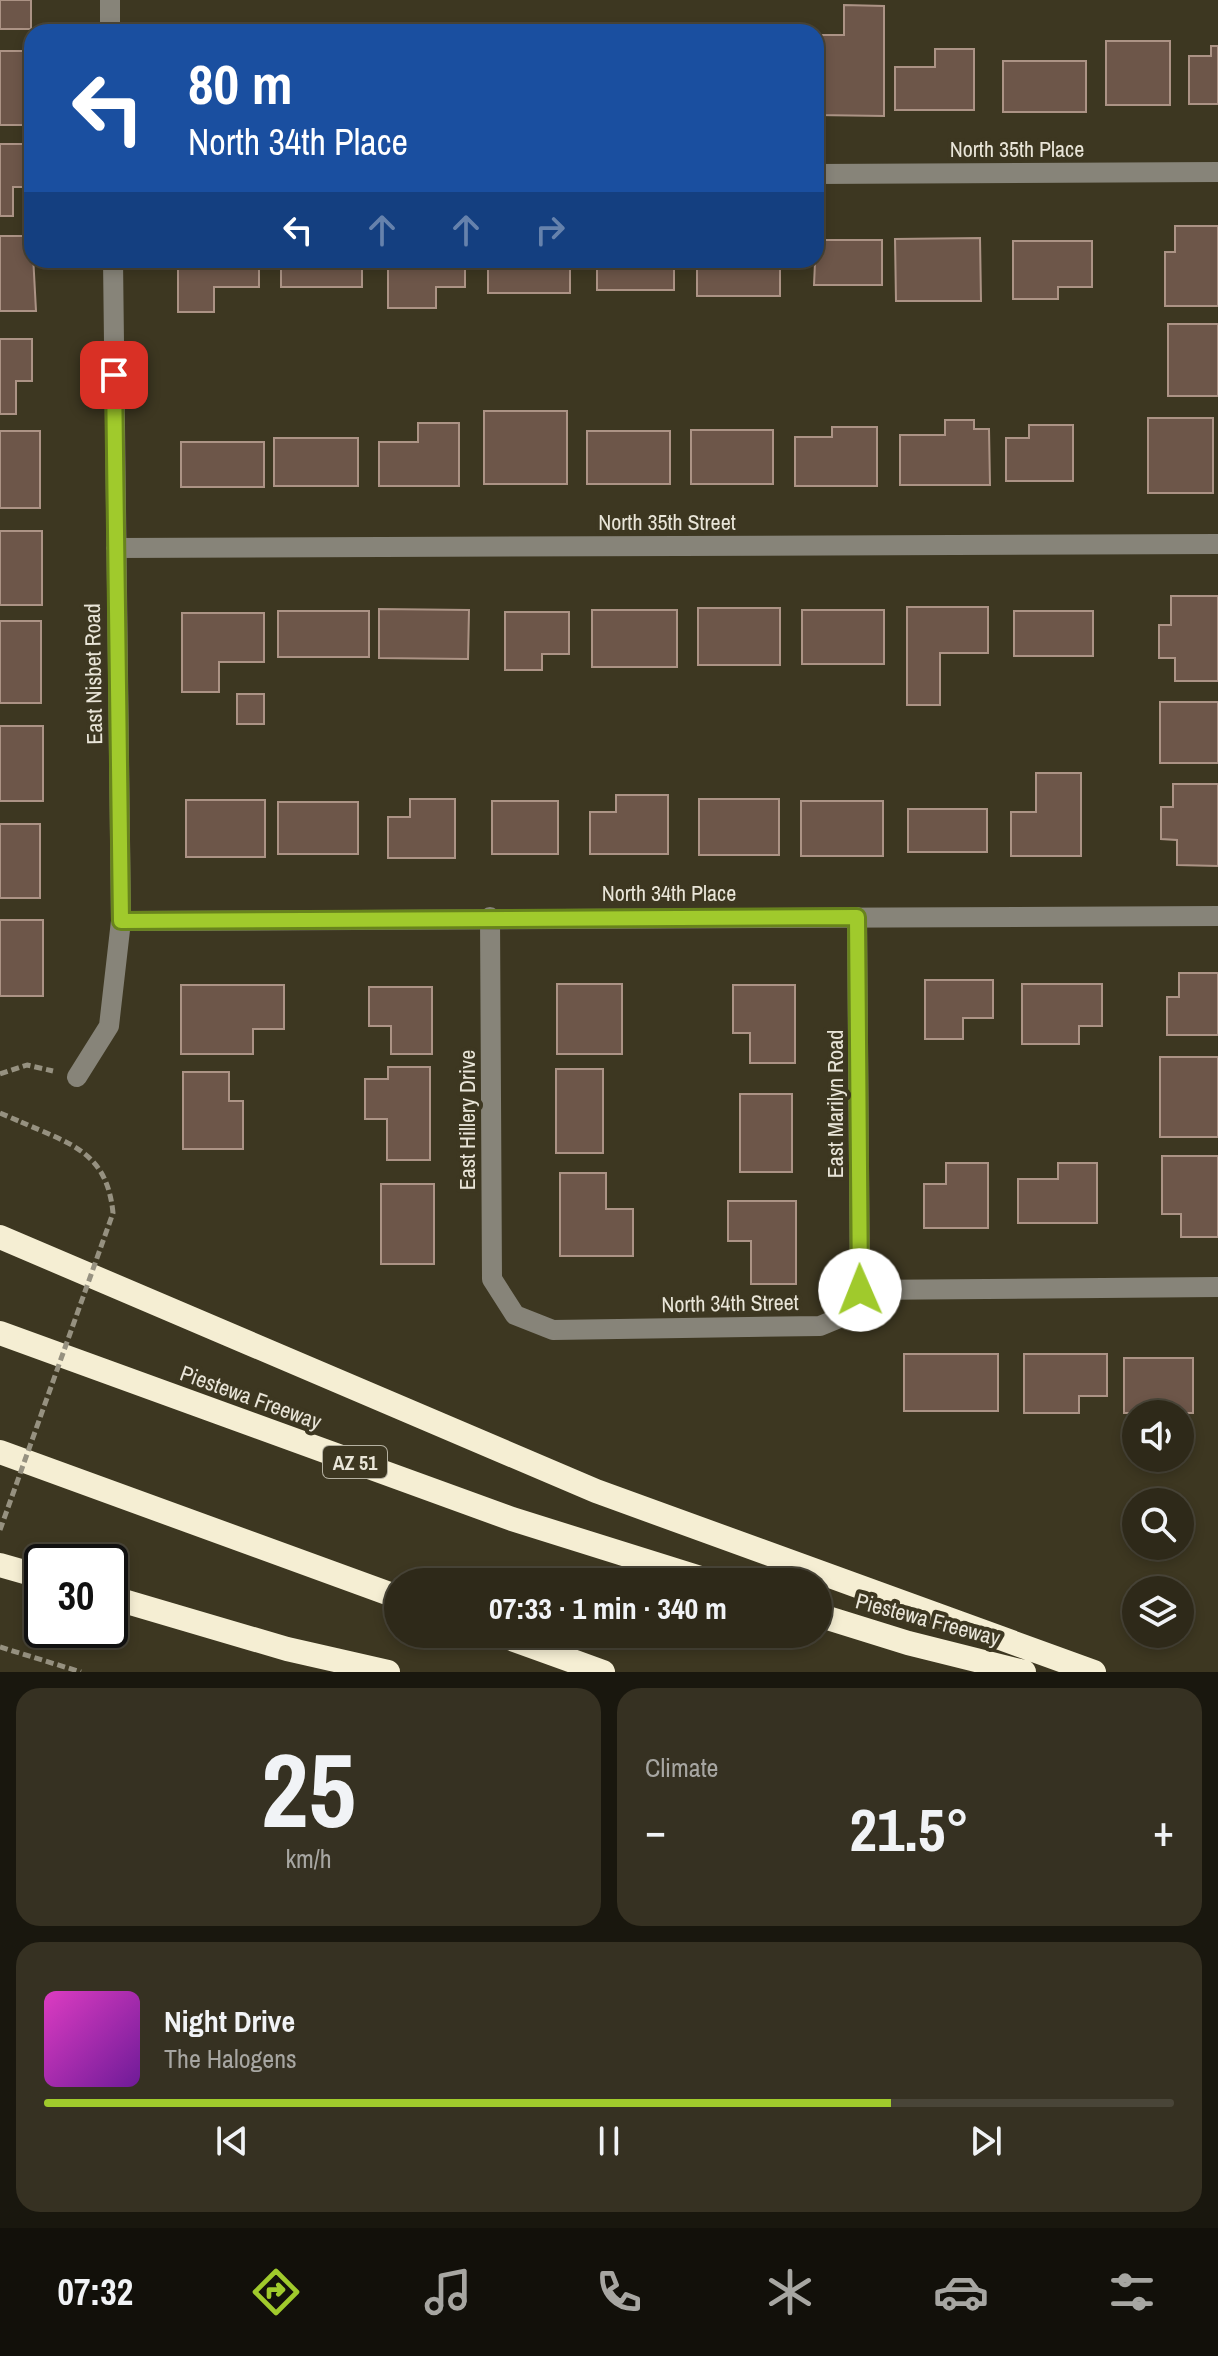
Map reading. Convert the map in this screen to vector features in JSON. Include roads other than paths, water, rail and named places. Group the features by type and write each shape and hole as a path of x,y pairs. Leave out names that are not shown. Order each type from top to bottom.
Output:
{"highway":[{"path":"0,1237 596,1491 1094,1672"},
{"name":"Piestewa Freeway","path":"0,1333 512,1519 668,1568"},
{"path":"0,1452 384,1592"},
{"path":"0,1565 24,1572"},
{"path":"128,1602 287,1649 388,1672"},
{"name":"Piestewa Freeway","path":"832,1619 908,1643 1024,1672"},
{"path":"537,1648 603,1672"}],"street":[{"path":"110,0 110,24"},
{"name":"North 35th Place","path":"824,174 1218,172"},
{"name":"East Nisbet Road","path":"77,1077 109,1026 121,921 113,268"},
{"name":"North 35th Street","path":"116,548 1218,544"},
{"name":"North 34th Place","path":"121,921 1218,916"},
{"name":"East Hillery Drive","path":"490,917 492,1279 515,1315"},
{"name":"East Marilyn Road","path":"857,917 860,1290"},
{"path":"860,1290 1218,1287"},
{"name":"North 34th Street","path":"515,1315 553,1330 820,1326 849,1314 860,1290"}]}
